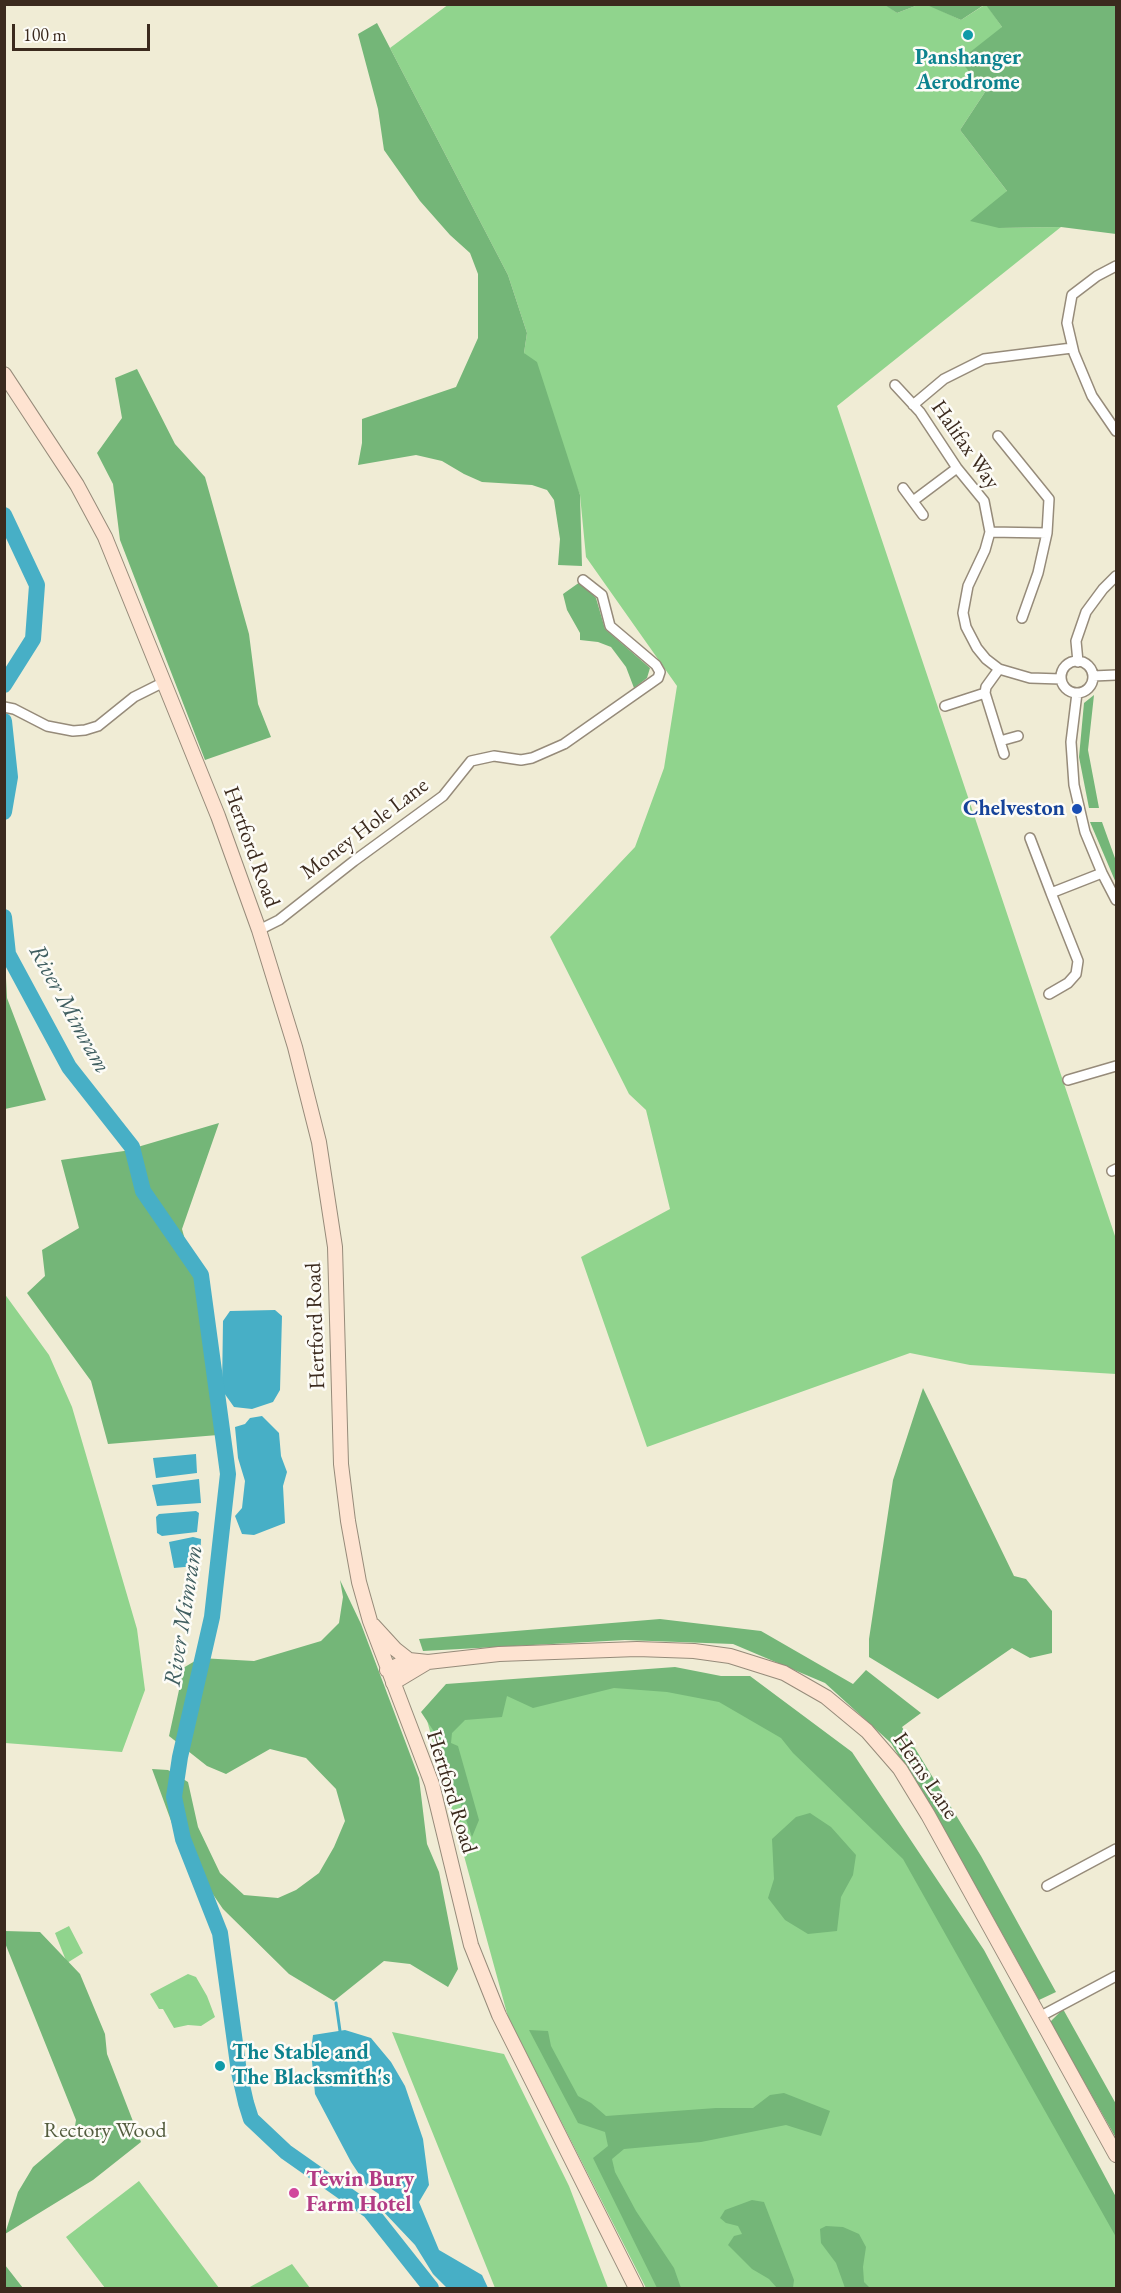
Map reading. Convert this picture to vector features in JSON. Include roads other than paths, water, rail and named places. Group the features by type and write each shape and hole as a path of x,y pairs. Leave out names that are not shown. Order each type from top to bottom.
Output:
{"main road":[{"name":"Hertford Road","path":"4,374 89,504 121,573 218,816 259,930 295,1047 322,1165 335,1246 341,1464 359,1582 369,1621 432,1784 471,1945 495,2005 636,2289"},
{"path":"369,1621 395,1649 409,1660 390,1677"},
{"name":"Herns Lane","path":"409,1660 429,1662 499,1654 637,1650 694,1651 730,1656 784,1673 826,1697 867,1731 900,1769 1041,2016 1116,2155"},
{"name":"Herns Lane","path":"390,1677 429,1662"}],"street":[{"path":"1116,266 1097,276 1072,295 1067,323 1072,348 1092,396 1116,430"},
{"path":"913,405 944,380 984,359 1072,348"},
{"name":"Halifax Way","path":"895,386 913,405 957,468 984,501 990,532"},
{"path":"998,436 1048,499 1047,532 1038,573 1022,618"},
{"path":"913,501 957,468"},
{"path":"903,488 923,515"},
{"path":"1047,532 990,532 985,550 968,586 963,613 966,627 977,648 999,669 1030,678 1061,679"},
{"path":"1078,662 1076,641 1086,612 1116,576"},
{"name":"Money Hole Lane","path":"259,930 279,920 354,861 443,796 471,761 495,756 521,760 532,758 564,744 658,678 660,672 656,664 610,627 602,595 583,580"},
{"path":"1078,662 1090,668 1093,676 1090,686 1077,693 1068,690 1061,679 1066,666 1078,662"},
{"path":"999,669 986,687 985,693 1004,754"},
{"path":"1093,676 1116,675"},
{"path":"6,707 47,726 73,731 85,730 98,726 134,697 164,682"},
{"path":"945,706 985,693"},
{"path":"1077,693 1071,742 1074,785 1085,832 1116,900"},
{"path":"1000,741 1018,736"},
{"path":"1030,838 1078,961 1076,974 1060,989 1049,994"},
{"path":"1051,893 1102,873"},
{"path":"1068,1080 1116,1066"},
{"path":"1047,1886 1116,1849"},
{"path":"1041,2016 1116,1976"}],"water":[{"path":"275,1310 282,1316 280,1390 273,1402 252,1409 234,1407 222,1390 223,1321 230,1311"},
{"path":"262,1416 279,1433 281,1456 287,1472 283,1486 285,1523 254,1535 242,1534 235,1516 242,1508 245,1481 238,1458 235,1427 245,1424 250,1418"},
{"path":"196,1454 197,1473 156,1478 153,1458"},
{"path":"199,1479 201,1503 157,1506 152,1485"},
{"path":"196,1511 199,1513 197,1532 162,1536 157,1533 156,1517 159,1514"},
{"path":"193,1537 201,1539 200,1561 195,1566 174,1568 169,1542"},
{"path":"345,2030 371,2038 391,2062 405,2086 423,2139 429,2185 419,2202 439,2250 482,2275 488,2288 447,2288 433,2274 415,2245 380,2208 379,2194 367,2186 351,2162 315,2094 311,2050 313,2035"}],"waterway":[{"name":"River Mimram","path":"4,515 37,585 33,639 4,685"},
{"name":"River Mimram","path":"4,721 10,777 4,812"},
{"name":"River Mimram","path":"4,917 8,954 69,1067 132,1147 143,1191 201,1275 228,1474 212,1617 180,1757 174,1797 183,1839 220,1933 239,2072 246,2103 251,2119 286,2152 370,2211 431,2288"},
{"path":"336,2003 340,2031"}],"place":[{"name":"Panshanger Aerodrome","path":"968,35"},
{"name":"Chelveston","path":"1077,809"},
{"name":"The Stable and The Blacksmith's","path":"220,2066"},
{"name":"Tewin Bury Farm Hotel","path":"294,2193"}],"park label":[{"name":"Rectory Wood","path":"105,2131"}]}
